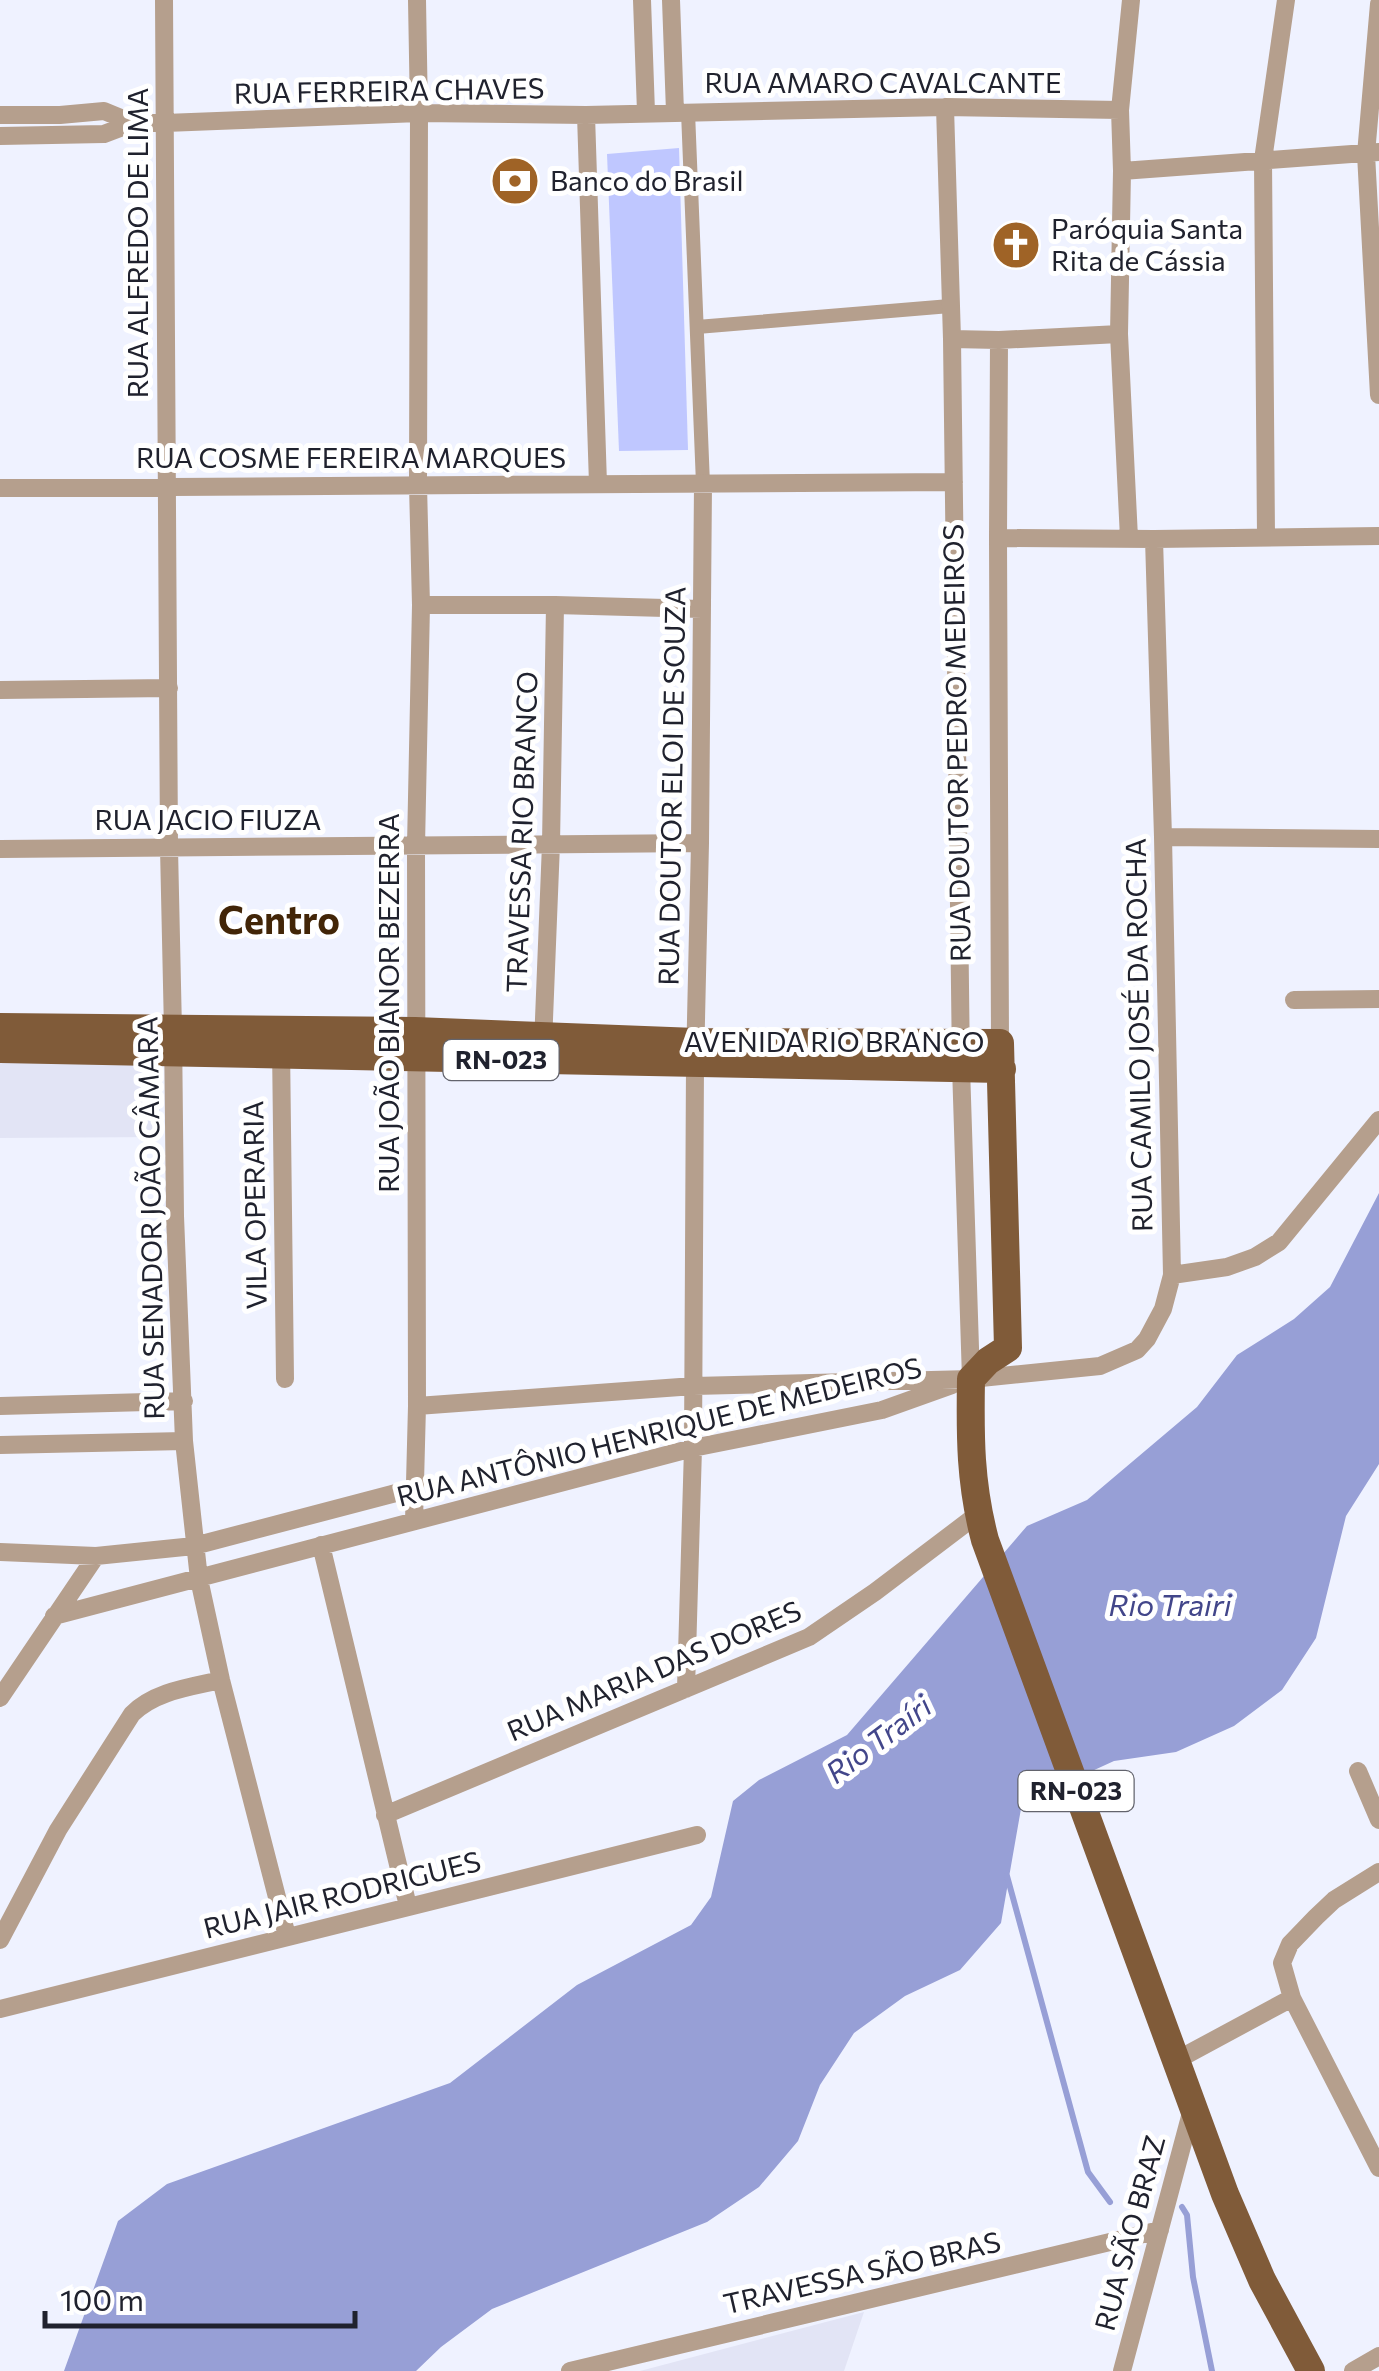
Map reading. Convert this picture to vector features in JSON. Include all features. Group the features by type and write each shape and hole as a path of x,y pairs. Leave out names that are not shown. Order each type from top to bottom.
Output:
{"main road":[{"name":"AVENIDA RIO BRANCO","path":"0,1027 173,1041 1001,1056"},
{"name":"AVENIDA RIO BRANCO","path":"0,1050 173,1041"},
{"name":"RUA DOUTOR PEDRO MEDEIROS","path":"981,1527 970,1454 971,1379 988,1360 1008,1348 1001,1056"},
{"name":"RN-023","path":"981,1527 1192,2109 1262,2280 1311,2371"}],"street":[{"name":"RUA ALFREDO DE LIMA","path":"164,0 166,486"},
{"name":"RUA JOÃO BIANOR BEZERRA","path":"414,1521 416,846 421,605 417,0"},
{"path":"642,0 646,112"},
{"path":"671,0 697,327 703,484"},
{"path":"1130,538 1119,334 1120,110 1131,0"},
{"path":"1266,537 1263,160 1286,0"},
{"path":"1379,4 1372,153 1379,395"},
{"name":"RUA AMARO CAVALCANTE","path":"646,112 945,107 1120,110"},
{"name":"RUA DOUTOR PEDRO MEDEIROS","path":"945,107 952,339 961,1055 971,1379"},
{"name":"RUA FERREIRA CHAVES","path":"0,115 104,111 133,123"},
{"name":"RUA FERREIRA CHAVES","path":"0,136 104,134 133,123 646,112"},
{"path":"586,114 598,484"},
{"path":"58,135 60,115"},
{"path":"1122,171 1372,153"},
{"path":"697,327 950,306"},
{"path":"952,339 1119,334"},
{"name":"RUA DOUTOR PEDRO MEDEIROS","path":"999,340 1001,1056"},
{"name":"RUA COSME FEREIRA MARQUES","path":"0,488 954,482"},
{"name":"RUA DOUTOR ELOI DE SOUZA","path":"686,1689 694,1448 703,484"},
{"name":"RUA SENADOR JOÃO CÂMARA","path":"166,486 174,1216 184,1441 199,1579 287,1936"},
{"path":"998,538 1379,536"},
{"name":"RUA CAMILO JOSÉ DA ROCHA","path":"971,1379 1100,1366 1138,1350 1163,1309 1172,1275 1154,539"},
{"name":"TRAVESSA RIO BRANCO","path":"543,1048 555,604"},
{"path":"421,605 702,609"},
{"path":"0,690 169,688"},
{"path":"1163,836 1379,839"},
{"name":"RUA JACIO FIUZA","path":"0,849 700,843"},
{"path":"1294,1000 1379,999"},
{"name":"VILA OPERARIA","path":"280,1043 285,1379"},
{"path":"1172,1275 1241,1263 1279,1242 1379,1120"},
{"name":"RUA ANTÔNIO HENRIQUE DE MEDEIROS","path":"416,1406 694,1386 971,1379"},
{"name":"RUA ANTÔNIO HENRIQUE DE MEDEIROS","path":"54,1616 694,1448 882,1410 971,1379"},
{"path":"0,1406 184,1402"},
{"path":"0,1445 184,1441"},
{"name":"RUA ANTÔNIO HENRIQUE DE MEDEIROS","path":"0,1552 96,1556 194,1546 415,1488"},
{"name":"RUA MARIA DAS DORES","path":"385,1815 808,1637 981,1527"},
{"path":"321,1545 408,1906"},
{"path":"0,1698 96,1556"},
{"path":"0,1940 58,1830 132,1714 160,1696 221,1680"},
{"path":"1358,1771 1379,1820"},
{"name":"RUA JAIR RODRIGUES","path":"0,2008 697,1835"},
{"path":"1379,1872 1334,1900 1290,1944 1282,1964 1292,1998 1379,2168"},
{"path":"1172,2052 1292,1998"},
{"name":"RUA SÃO BRAZ","path":"1122,2371 1192,2109"},
{"name":"TRAVESSA SÃO BRAS","path":"573,2370 1160,2230"},
{"path":"1353,2371 1379,2356"}],"shaded area":[{"path":"679,148 688,450 619,451 607,154"},
{"path":"159,1055 160,1137 0,1138 0,1057"},
{"path":"864,2312 844,2371 640,2371"}],"water":[{"name":"Rio Trairi","path":"1379,1193 1379,1464 1346,1516 1316,1638 1282,1690 1234,1726 1176,1752 1114,1761 1022,1803 1001,1923 960,1970 905,1996 854,2033 820,2085 798,2141 759,2187 707,2222 492,2309 416,2371 64,2371 118,2221 167,2184 450,2083 577,1985 691,1925 711,1897 733,1801 759,1780 847,1735 1027,1526 1087,1500 1197,1407 1237,1355 1294,1319 1330,1287"}],"waterway":[{"path":"1007,1876 1088,2172 1110,2202"},
{"path":"1182,2207 1187,2215 1193,2277 1212,2371"}],"place":[{"name":"Banco do Brasil","path":"515,181"},
{"name":"Paróquia Santa Rita de Cássia","path":"1016,245"}],"district":[{"name":"Centro","path":"279,921"}],"water label":[{"name":"Rio Traíri","path":"879,1740"}]}
